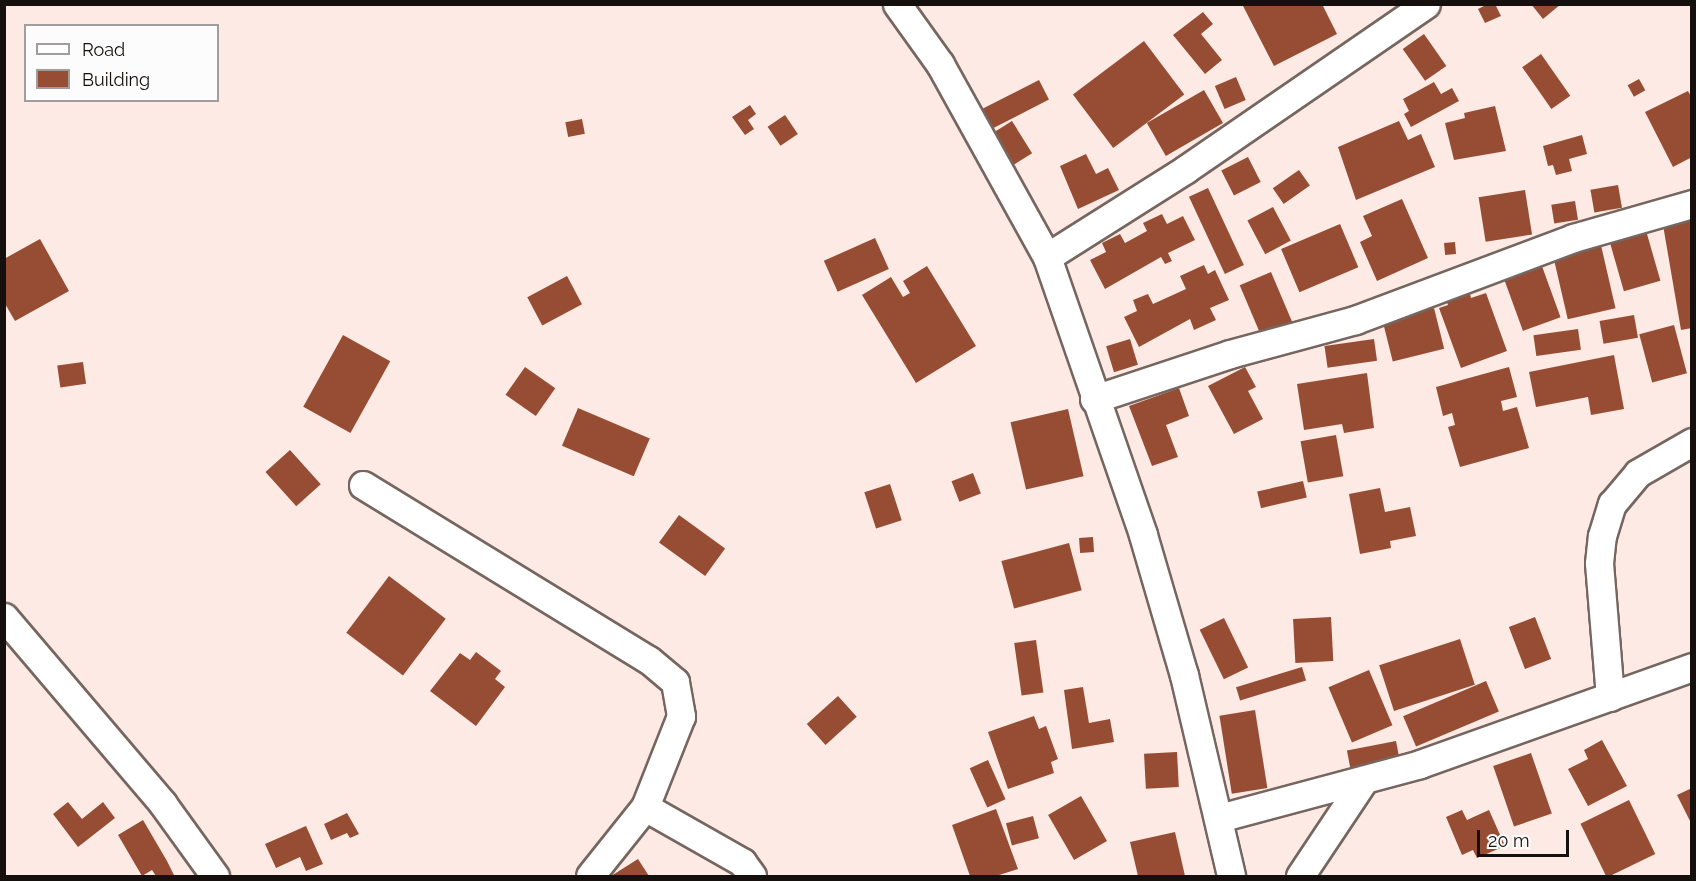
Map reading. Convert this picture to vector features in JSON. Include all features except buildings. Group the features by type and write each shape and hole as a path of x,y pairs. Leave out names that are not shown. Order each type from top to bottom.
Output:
{"street":[{"path":"897,4 940,64 1047,257 1094,399 1143,535 1184,675 1231,876"},
{"path":"1047,257 1186,169 1426,4"},
{"path":"1094,399 1230,354 1355,320 1573,238 1692,204"},
{"path":"1610,697 1599,563 1602,536 1612,504 1638,473 1692,442"},
{"path":"363,485 649,660 675,682 681,716 645,807 590,876"},
{"path":"4,617 163,804 215,876"},
{"path":"1219,818 1364,780 1692,667"},
{"path":"1300,876 1364,780"},
{"path":"645,807 742,862 752,876"}]}
